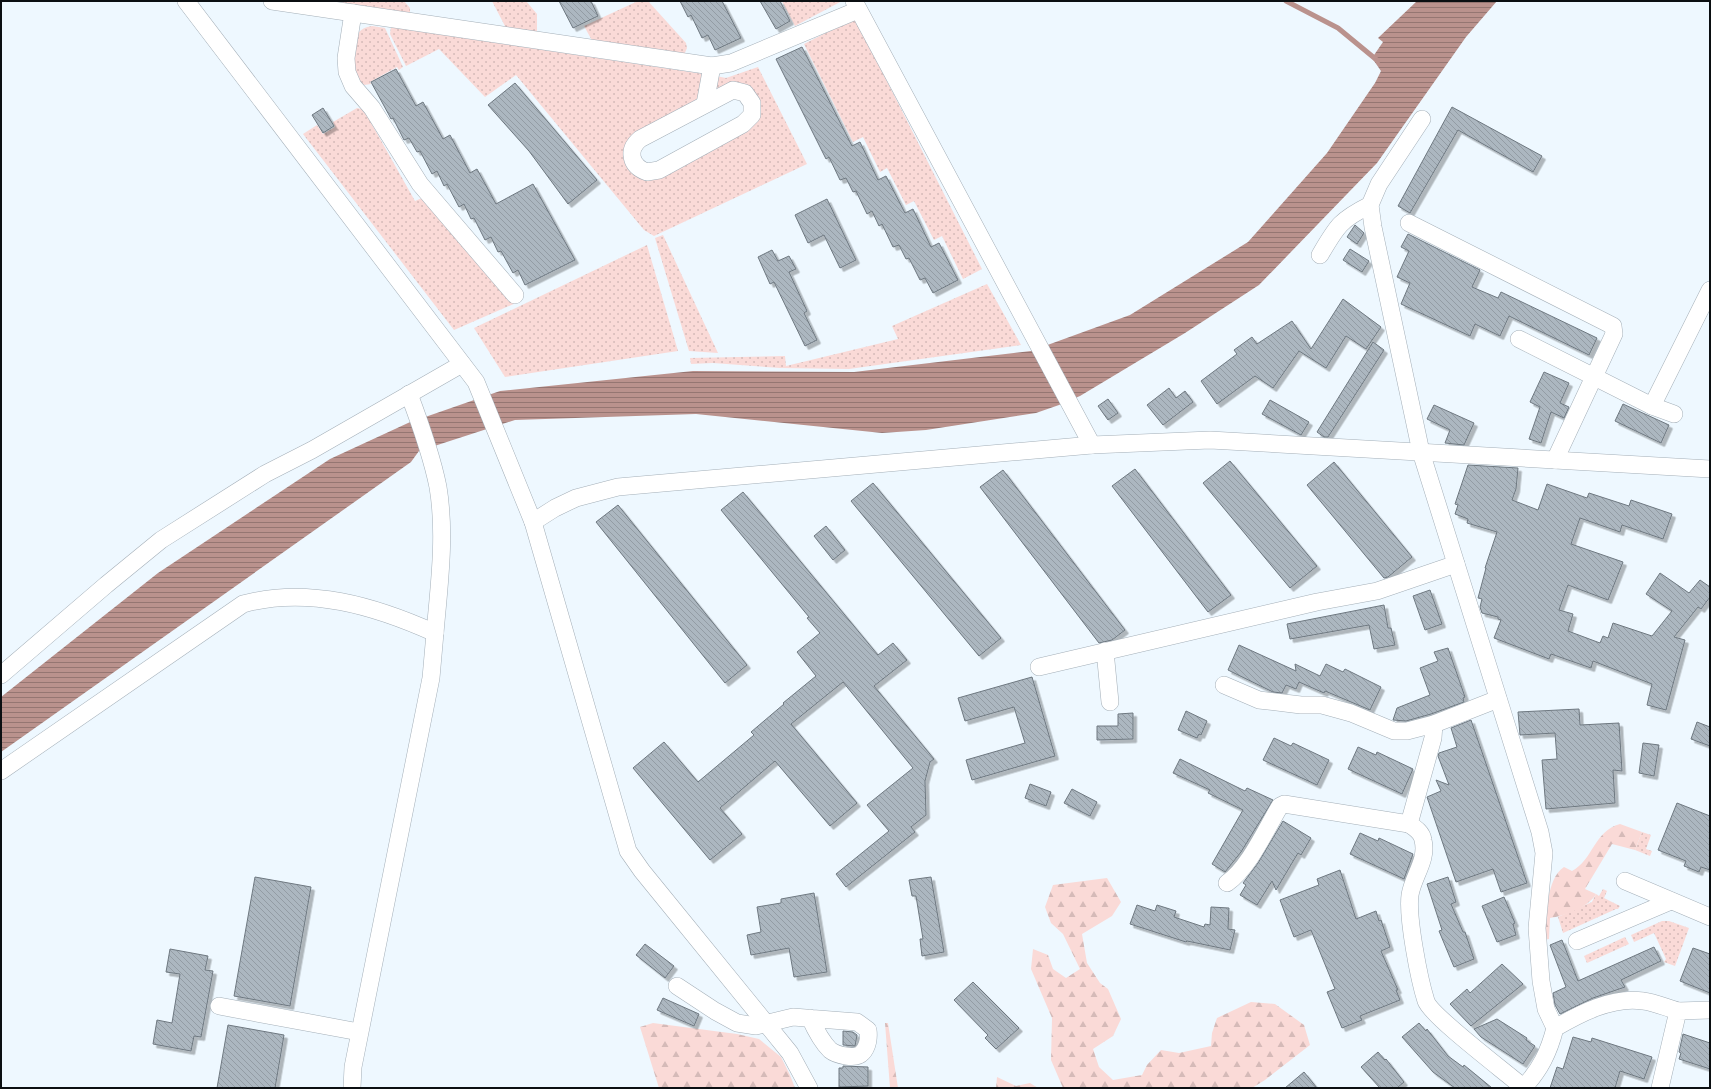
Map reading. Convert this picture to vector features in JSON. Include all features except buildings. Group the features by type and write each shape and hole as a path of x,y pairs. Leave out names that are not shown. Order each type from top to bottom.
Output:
{"street":[{"path":"272,1 712,66 730,63 856,5 1092,444"},
{"path":"191,3 476,382 533,522 628,850 642,871 768,1024 790,1053 809,1088"},
{"path":"352,13 346,58 347,72 353,86 372,108 420,184 515,295"},
{"path":"705,104 712,66"},
{"path":"739,90 749,97 753,109 752,115 743,124 659,170 647,172 636,166 631,154 635,143 705,104 727,92 739,90"},
{"path":"1227,883 1232,880 1250,856 1280,806 1284,804 1409,824 1419,832 1423,838 1424,853 1410,893 1409,907 1416,955 1426,1002 1443,1020 1524,1088 1537,1073 1550,1048 1555,1028 1546,1009 1542,988 1537,928 1544,853 1540,832 1421,452 1374,235 1370,205 1379,184 1422,119"},
{"path":"1320,255 1336,228 1350,215 1370,205"},
{"path":"1409,223 1613,326 1614,334 1555,460"},
{"path":"1652,406 1710,290"},
{"path":"1519,339 1652,406 1674,414"},
{"path":"1,675 161,540 265,474 312,450 462,364"},
{"path":"352,1088 353,1067 359,1032 431,678 439,589 441,521 438,487 418,416 409,394"},
{"path":"533,522 555,508 576,498 618,487 1092,444 1210,440 1710,469"},
{"path":"1039,667 1317,602 1377,591 1456,564"},
{"path":"1,771 243,604 266,598 297,596 346,603 400,618 435,633"},
{"path":"1105,651 1110,702"},
{"path":"1224,685 1259,700 1301,705 1322,705 1351,713 1394,731 1408,731 1434,724 1498,699"},
{"path":"1409,824 1433,738 1434,724"},
{"path":"1625,881 1710,917"},
{"path":"1577,941 1672,901"},
{"path":"676,986 737,1023 756,1026 793,1017 810,1018"},
{"path":"1555,1028 1569,1020 1614,1002 1642,1000 1678,1011 1710,1010"},
{"path":"219,1006 359,1032"},
{"path":"1660,1088 1678,1011"}],"green space":[{"path":"306,1 404,1 410,8 410,13 405,15"},
{"path":"492,1 526,1 537,14 537,35 507,30"},
{"path":"638,1 648,1 686,43 687,48 683,57 594,44 584,26"},
{"path":"782,1 842,1 795,26"},
{"path":"855,18 982,269 963,279 942,236 934,240 914,201 906,205 887,168 880,172 863,137 853,142 804,44"},
{"path":"372,26 385,28 403,67 399,70 397,67 370,82 371,84 364,85 357,79 353,46 358,33 363,29"},
{"path":"391,27 704,74 700,100 640,133 633,171 745,131 756,98 713,93 716,76 726,78 758,67 807,164 654,236 644,230 516,75 485,97 439,49 406,66 390,34"},
{"path":"357,108 362,109 365,112 415,201 422,198 516,303 454,330 303,134 317,125 323,134 335,127 333,122"},
{"path":"663,235 718,353 689,351 655,238"},
{"path":"647,245 678,351 505,377 474,328"},
{"path":"987,284 1021,345 849,369 780,368 713,363 691,364 690,358 785,356 786,366 898,339 892,326"},
{"path":"1620,824 1642,832 1635,850 1612,844 1585,889 1596,894 1593,899 1576,910 1550,918 1549,939 1544,940 1546,911 1550,890 1558,872 1564,867 1572,871 1579,866 1604,833"},
{"path":"1642,832 1651,835 1646,849 1652,851 1650,856 1635,850"},
{"path":"1107,878 1121,902 1112,916 1082,934 1087,963 1100,983 1108,989 1121,1019 1113,1036 1093,1049 1099,1067 1113,1080 1142,1075 1147,1065 1161,1050 1179,1053 1211,1046 1212,1033 1217,1018 1251,1002 1275,1004 1304,1025 1310,1045 1265,1080 1252,1088 1063,1088 1051,1060 1052,1018 1031,969 1033,949 1048,955 1053,969 1066,978 1080,969 1063,934 1051,923 1045,907 1053,885"},
{"path":"1603,889 1607,891 1604,898 1620,906 1618,909 1563,933 1558,917 1592,902 1596,894 1599,896"},
{"path":"1662,921 1669,921 1689,928 1675,966 1664,962 1666,959 1654,933 1634,942 1631,935"},
{"path":"1625,937 1629,944 1587,963 1584,956"},
{"path":"653,1023 737,1034 759,1039 781,1057 795,1088 659,1088 640,1027"},
{"path":"885,1023 888,1023 898,1088 890,1088"},
{"path":"997,1077 1016,1086 1030,1083 1038,1088 996,1088"}],"shaded area":[{"path":"1417,1 1497,1 1466,37 1377,163 1259,285 1185,333 1080,396 1036,413 926,430 882,433 696,414 515,420 419,451 411,462 1,752 1,697 158,573 330,459 408,423 500,391 693,371 854,372 1031,351 1130,315 1248,242 1327,153 1375,83 1381,71 1372,58 1383,42 1378,38"}],"waterway":[{"path":"1286,1 1338,28 1378,61"}]}
